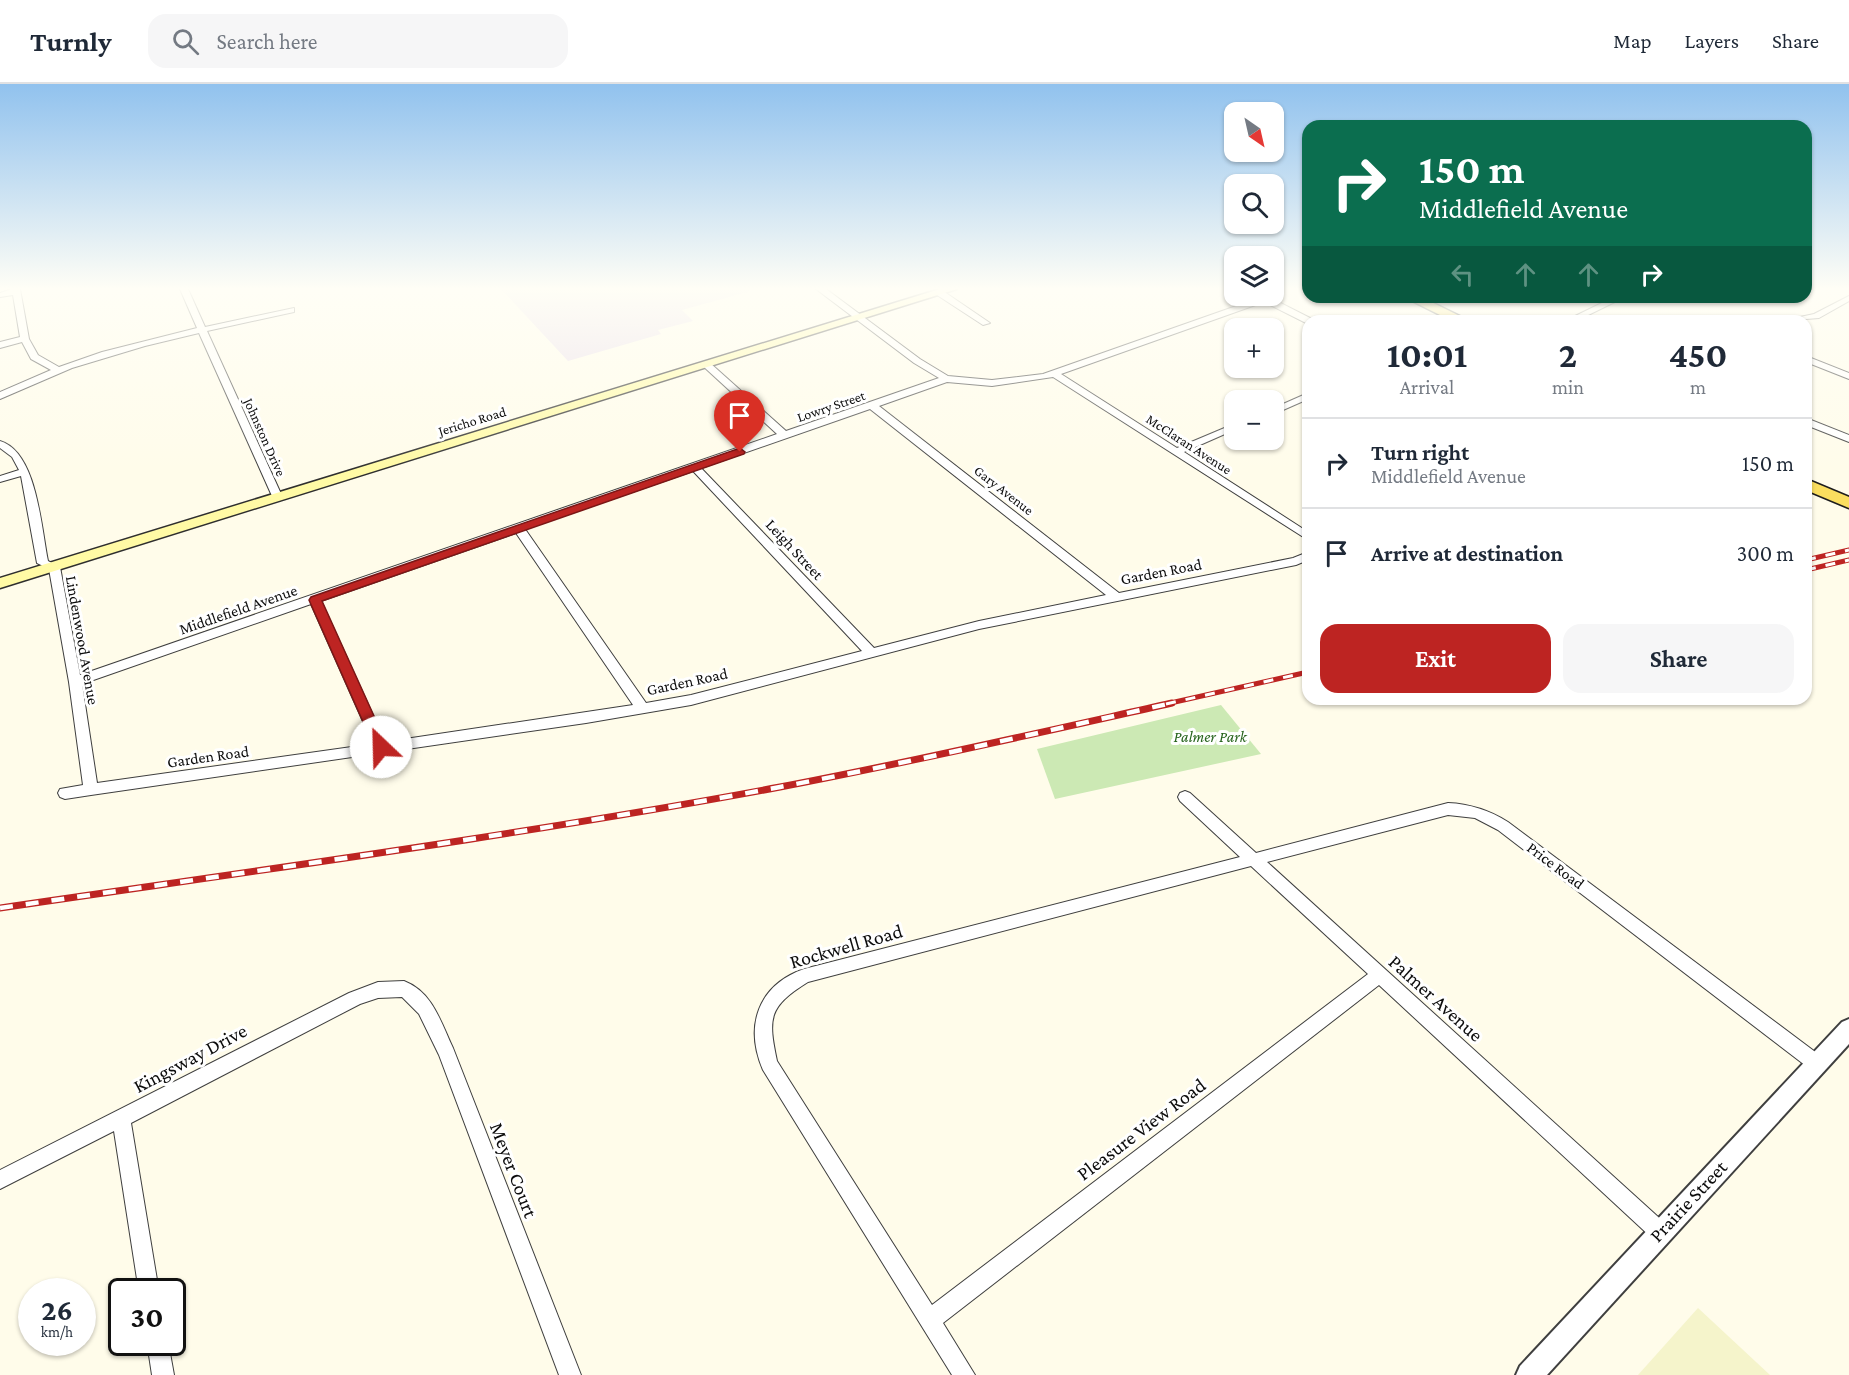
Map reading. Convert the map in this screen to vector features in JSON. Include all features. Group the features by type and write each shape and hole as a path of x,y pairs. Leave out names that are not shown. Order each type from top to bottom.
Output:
{"main road":[{"name":"Jericho Road","path":"0,583 758,349"},
{"path":"1812,477 1849,493"},
{"path":"1812,487 1849,503"}],"street":[{"path":"30,349 34,357 56,369"},
{"path":"0,396 56,369 127,349"},
{"name":"Johnston Drive","path":"210,349 277,496"},
{"path":"901,349 946,379"},
{"name":"Lowry Street","path":"784,436 946,379 1023,381 1055,374 1122,349"},
{"path":"1812,361 1849,376"},
{"path":"707,365 784,436"},
{"name":"McClaran Avenue","path":"1055,374 1302,533"},
{"path":"1284,407 1302,399"},
{"name":"Gary Avenue","path":"873,406 1116,597"},
{"path":"1812,424 1849,439"},
{"path":"1176,452 1224,431"},
{"name":"Middlefield Avenue","path":"75,682 784,436"},
{"name":"Lindenwood Avenue","path":"0,444 14,452 25,472 44,563 54,567 75,682 91,790"},
{"name":"Leigh Street","path":"695,467 870,652"},
{"path":"0,479 25,472"},
{"path":"519,529 642,708"},
{"name":"Garden Road","path":"65,793 691,700 979,625 1302,557"},
{"path":"315,600 381,747"},
{"name":"Palmer Avenue","path":"1185,797 1660,1232"},
{"name":"Price Road","path":"1253,860 1448,809 1472,811 1484,815 1580,883 1816,1062"},
{"name":"Rockwell Road","path":"964,1375 769,1064 762,1021 776,996 785,987 804,976 1253,860"},
{"name":"Pleasure View Road","path":"930,1320 1379,975"},
{"name":"Kingsway Drive","path":"0,1180 356,998 378,990 404,989"},
{"name":"Meyer Court","path":"404,989 414,996 427,1013 447,1054 570,1375"},
{"name":"Prairie Street","path":"1529,1375 1816,1062 1849,1029"},
{"path":"121,1119 147,1278"},
{"path":"160,1356 163,1375"}],"shaded area":[{"path":"557,349 608,349 568,361"}],"green space":[{"name":"Palmer Park","path":"1221,705 1261,754 1055,799 1037,749"},
{"path":"1698,1308 1770,1375 1638,1375"}],"railway":[{"path":"1812,559 1849,550"},
{"path":"1812,569 1849,560"},
{"path":"1166,704 1302,673"},
{"path":"0,908 586,821 780,787 1172,703"}],"route":[{"path":"381,747 315,600 740,452"}]}
